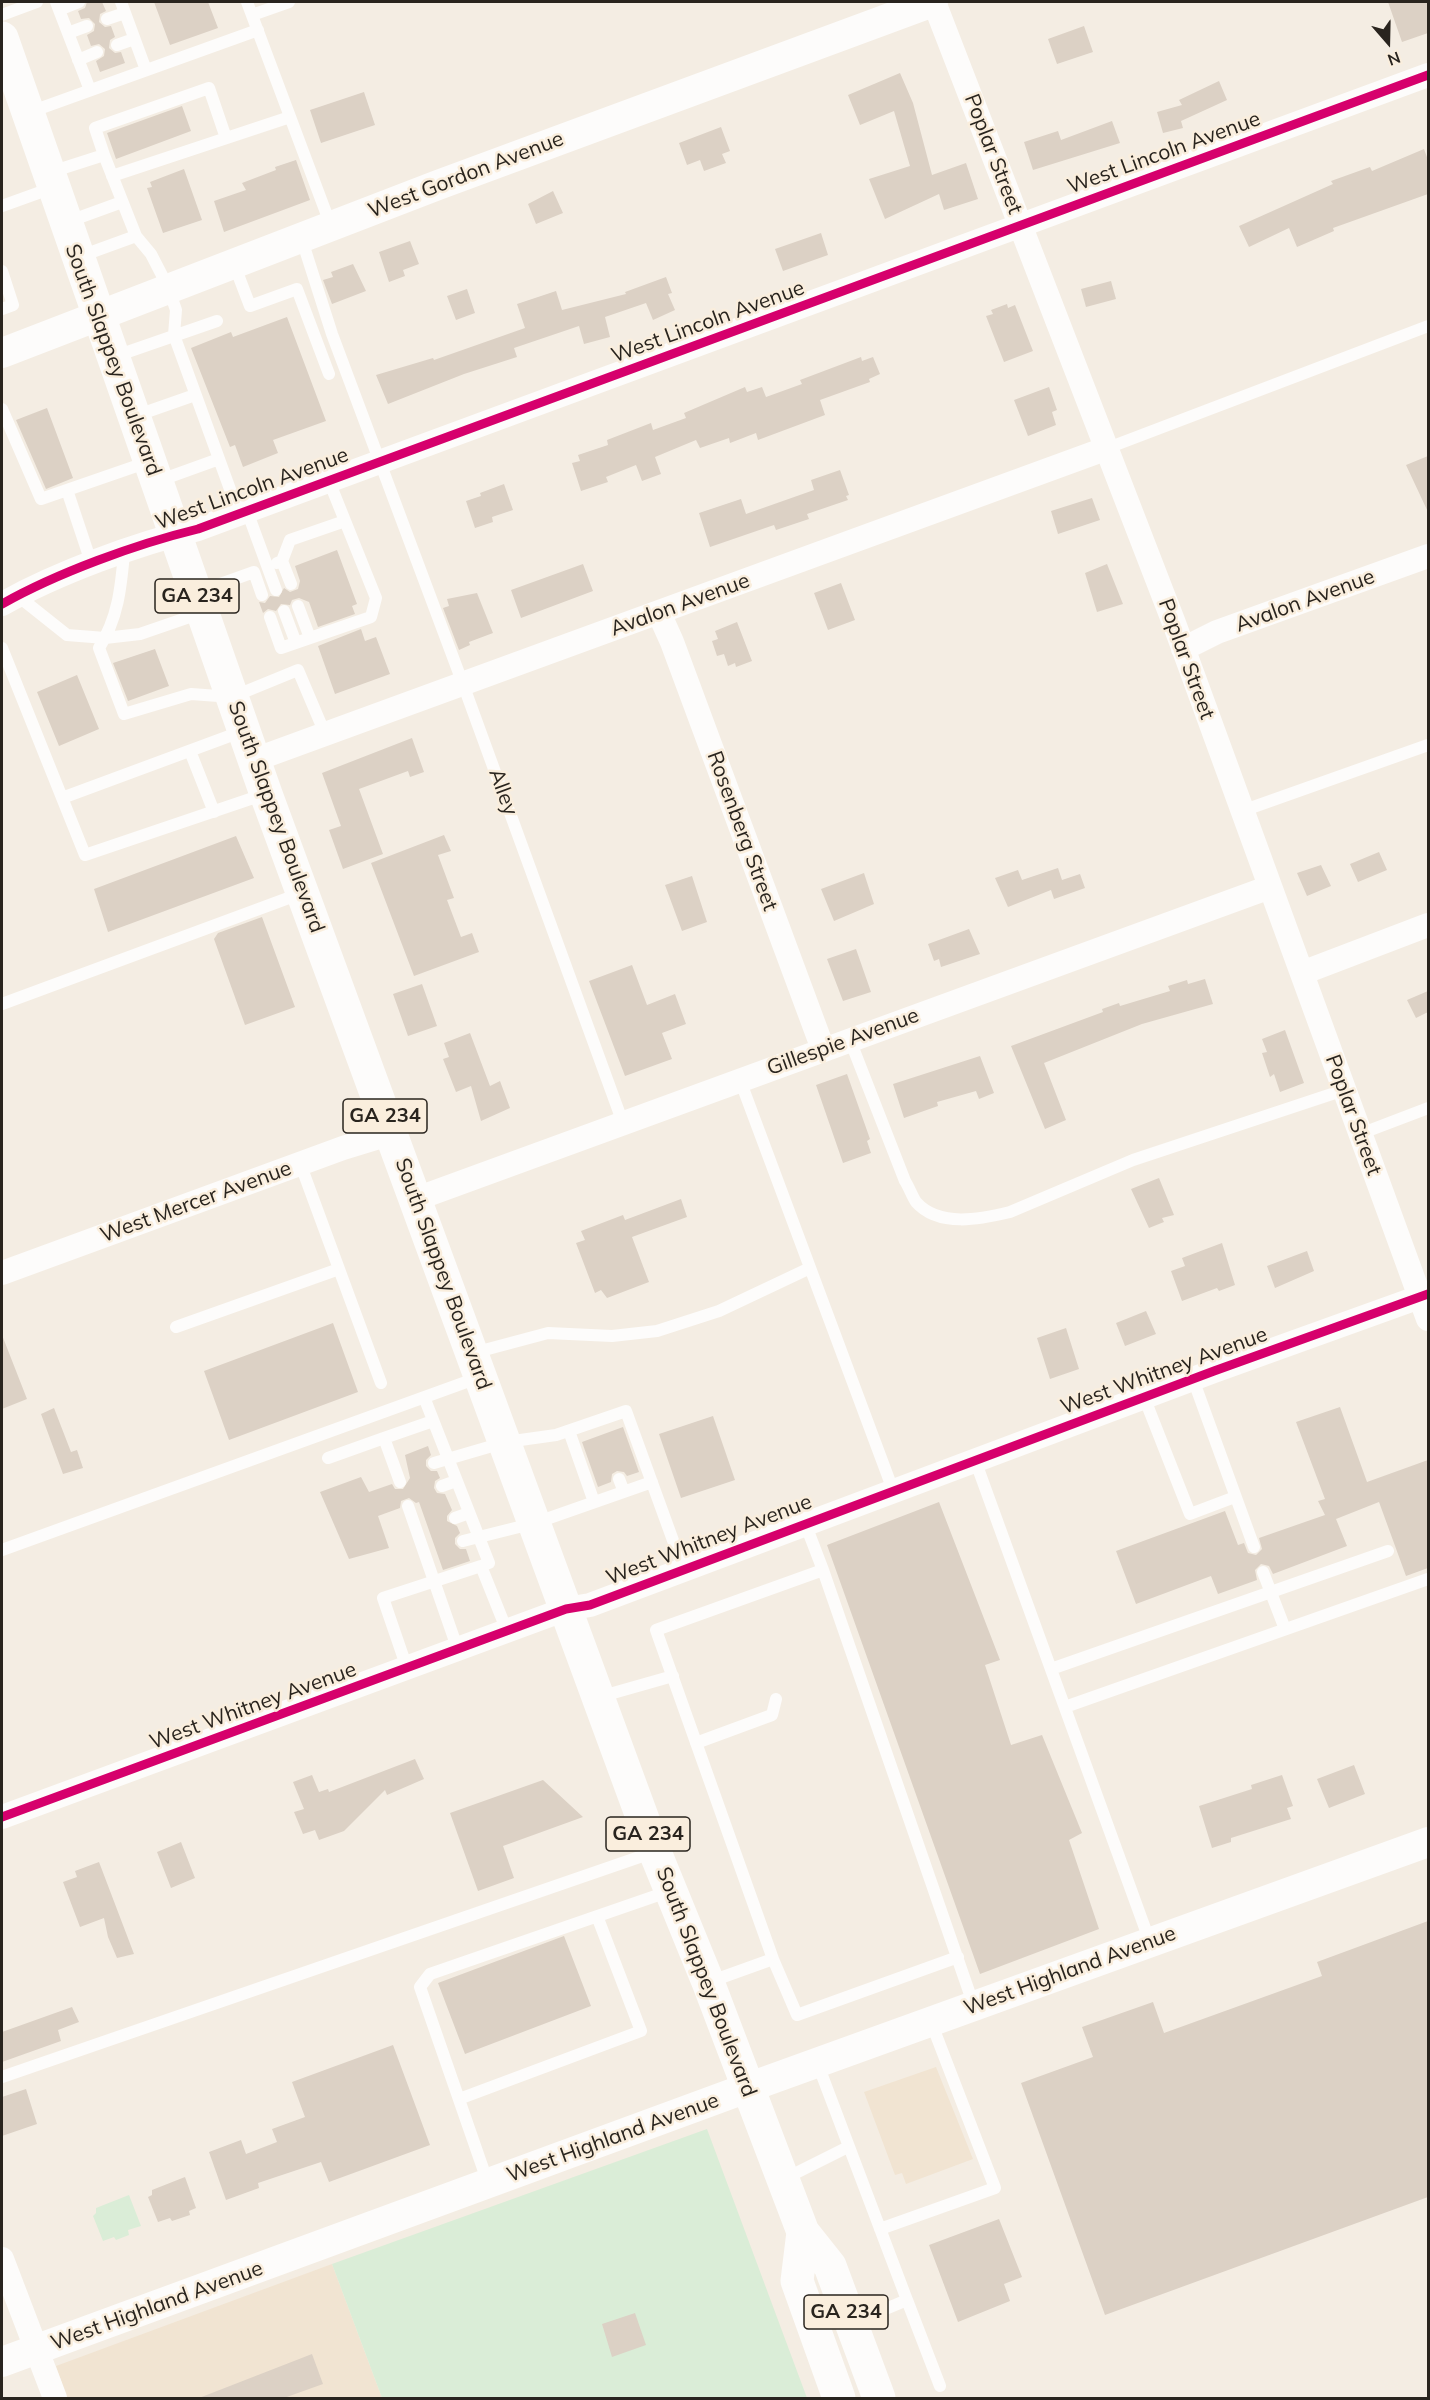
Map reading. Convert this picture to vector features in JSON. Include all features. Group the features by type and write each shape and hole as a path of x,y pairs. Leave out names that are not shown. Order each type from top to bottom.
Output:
{"main road":[{"name":"South Slappey Boulevard","path":"2,38 49,181 266,794 506,1442 597,1697 803,2232 830,2266 879,2398"},
{"name":"South Slappey Boulevard","path":"803,2232 797,2281 839,2398"}],"street":[{"name":"West Gordon Avenue","path":"2,353 234,262 933,2"},
{"name":"Poplar Street","path":"933,2 1183,649 1360,1134 1426,1304"},
{"name":"West Lincoln Avenue","path":"10,600 124,553 329,481 1428,75"},
{"name":"Avalon Avenue","path":"249,746 326,736 1105,449"},
{"name":"Avalon Avenue","path":"1183,649 1217,632 1428,556"},
{"name":"Rosenberg Street","path":"658,613 672,642 823,1049"},
{"name":"Gillespie Avenue","path":"416,1199 1270,887"},
{"path":"1302,973 1428,926"},
{"name":"West Mercer Avenue","path":"2,1274 300,1163 392,1133"},
{"name":"West Whitney Avenue","path":"2,1817 566,1609 590,1605 683,1568 1193,1379 1426,1304"},
{"name":"West Highland Avenue","path":"2,2362 930,2021 1428,1842"},
{"path":"2,2259 55,2398"}],"lane":[{"path":"2,15 38,2"},
{"path":"79,2 58,6 90,90"},
{"path":"247,2 331,226"},
{"path":"252,15 289,2"},
{"path":"107,19 123,7 146,70"},
{"path":"68,33 87,26"},
{"path":"27,113 258,30"},
{"path":"117,45 134,39"},
{"path":"78,60 97,52"},
{"path":"226,138 209,88 95,128 136,236 151,254 168,287 176,310 174,335 195,395 219,459 276,590"},
{"path":"112,176 290,117"},
{"path":"2,205 104,154"},
{"path":"64,223 122,202"},
{"path":"76,257 136,236"},
{"name":"Alley","path":"301,237 332,334 623,1123"},
{"path":"234,262 250,306 297,289 329,374"},
{"path":"2,271 13,305 2,309"},
{"path":"112,357 217,321"},
{"path":"1105,449 1428,326"},
{"path":"134,417 195,395"},
{"path":"2,409 41,499 67,490 219,459"},
{"path":"270,616 281,648 372,617 376,598 329,481"},
{"path":"67,490 92,565"},
{"path":"291,585 282,561 290,540 345,521"},
{"path":"124,553 122,588 113,626 99,648 124,714 191,694 232,697 298,670 326,736"},
{"path":"10,600 67,635 105,638 140,634 254,572 282,561"},
{"path":"254,572 262,595"},
{"path":"298,606 310,638"},
{"path":"284,611 296,643"},
{"path":"2,648 86,855 266,794"},
{"path":"1242,811 1428,745"},
{"path":"62,798 190,751 249,746"},
{"path":"190,751 214,812"},
{"path":"2,1004 303,893"},
{"path":"850,1040 905,1181 916,1201 930,1212 947,1219 1011,1212 1133,1160 1344,1090"},
{"path":"740,1080 893,1490"},
{"path":"1360,1134 1428,1108"},
{"path":"300,1163 381,1383"},
{"path":"2,1550 424,1397 477,1365 548,1333 612,1336 657,1331 720,1311 810,1268"},
{"path":"176,1327 339,1269"},
{"path":"1193,1379 1254,1547"},
{"path":"407,1668 383,1598 489,1563 424,1397"},
{"path":"1144,1397 1190,1514 1235,1497"},
{"path":"434,1463 506,1442 556,1435 626,1411 683,1568"},
{"path":"328,1458 433,1421"},
{"path":"597,1421 602,1434"},
{"path":"569,1431 594,1502"},
{"path":"384,1438 402,1477"},
{"path":"975,1460 1150,1942"},
{"path":"619,1479 624,1492"},
{"path":"442,1486 456,1481"},
{"path":"463,1541 535,1523 652,1482"},
{"path":"408,1506 423,1529 430,1552 434,1580 458,1650"},
{"path":"455,1518 469,1513"},
{"path":"805,1523 974,2006"},
{"path":"1051,1669 1389,1551"},
{"path":"481,1566 507,1631"},
{"path":"823,1569 656,1630 773,1959 797,2015 957,1957"},
{"path":"1263,1572 1285,1629"},
{"path":"1065,1707 1428,1579"},
{"path":"597,1697 673,1676"},
{"path":"696,1743 772,1715 776,1699"},
{"path":"2,2077 655,1852"},
{"path":"489,2184 420,1987 430,1974 671,1890"},
{"path":"459,2099 641,2031 597,1916"},
{"path":"708,1982 773,1959"},
{"path":"880,2229 994,2187 930,2021"},
{"path":"818,2062 848,2147 940,2386"},
{"path":"783,2180 848,2147"},
{"path":"850,2324 907,2300"}],"shaded area":[{"path":"936,2067 973,2159 906,2184 902,2173 895,2175 864,2092"},
{"path":"332,2264 382,2398 67,2398 56,2366"}],"green space":[{"path":"707,2129 807,2398 382,2398 332,2264"},
{"path":"129,2195 141,2226 128,2230 129,2235 116,2240 114,2237 103,2241 93,2216 96,2208"}],"building":[{"path":"87,2 102,2 106,11 100,14 99,22 105,27 111,26 115,37 110,40 109,48 115,53 121,52 125,63 100,72 96,61 104,56 105,49 99,44 91,46 87,35 94,31 95,24 89,18 81,19 78,11 85,8"},
{"path":"154,2 208,2 218,28 170,45"},
{"path":"1388,2 1428,2 1428,33 1402,42"},
{"path":"1084,26 1093,52 1057,64 1048,39"},
{"path":"900,73 913,103 932,175 966,163 978,199 944,210 939,194 885,219 869,179 910,166 894,111 860,125 848,95"},
{"path":"1219,81 1227,100 1181,121 1183,128 1163,133 1157,112 1182,105 1179,100"},
{"path":"364,92 375,125 321,143 310,110"},
{"path":"182,106 191,131 116,159 107,133"},
{"path":"1112,121 1120,143 1033,170 1024,142 1058,131 1061,140"},
{"path":"721,127 730,151 722,154 726,163 704,171 700,160 687,165 679,143"},
{"path":"1424,149 1428,160 1428,194 1333,228 1334,231 1297,247 1289,228 1249,247 1239,226 1333,184 1331,181 1370,167 1372,171"},
{"path":"296,160 310,200 224,232 214,201 246,190 242,183"},
{"path":"184,169 202,220 163,233 147,188 152,187 150,182"},
{"path":"553,191 563,213 536,224 528,204"},
{"path":"821,233 828,255 783,271 775,249"},
{"path":"410,241 419,264 403,270 405,276 389,282 379,252"},
{"path":"353,264 366,291 332,304 323,280 333,277 331,272"},
{"path":"666,277 672,293 668,294 675,310 653,320 646,303 605,317 610,337 584,344 579,326 514,348 517,357 464,374 388,404 376,375 433,358 434,360 525,328 517,304 556,291 562,310 626,294 625,292"},
{"path":"1111,281 1116,299 1086,307 1081,289"},
{"path":"467,289 475,313 456,320 447,296"},
{"path":"1007,304 1008,308 1015,305 1033,351 1004,362 986,316 993,314 991,310"},
{"path":"287,317 326,421 273,440 278,453 243,467 235,445 230,447 191,348 231,332 233,337"},
{"path":"861,357 862,361 873,357 880,374 869,379 870,382 820,400 825,415 758,440 756,433 730,443 729,438 700,448 696,440 655,457 661,474 642,481 636,465 606,477 608,482 581,491 572,463 580,461 578,455 608,445 607,440 651,423 653,430 686,418 684,413 745,387 747,392 762,387 766,397 802,384 800,380"},
{"path":"1049,387 1057,410 1052,412 1056,425 1028,436 1014,400"},
{"path":"47,408 73,478 46,489 16,420"},
{"path":"1428,456 1428,512 1406,465"},
{"path":"840,470 849,495 846,496 848,500 807,514 809,519 776,530 774,525 710,547 699,513 741,499 746,514 814,490 811,480"},
{"path":"504,484 513,510 492,517 493,522 475,528 466,501"},
{"path":"1092,498 1100,520 1058,534 1051,511"},
{"path":"337,550 357,604 352,606 355,614 318,627 309,602 299,598 292,600 290,605 281,604 276,611 268,609 263,613 259,602 265,603 270,596 279,597 284,588 290,592 298,589 300,581 295,566"},
{"path":"583,564 593,591 521,618 511,590"},
{"path":"1107,564 1123,604 1097,612 1085,573"},
{"path":"841,583 855,620 828,630 814,593"},
{"path":"477,593 493,633 469,642 470,645 459,650 443,608 449,606 447,599"},
{"path":"737,622 752,661 736,667 735,663 728,666 724,654 717,656 712,641 718,639 715,631"},
{"path":"361,629 365,641 376,637 390,674 335,694 318,646"},
{"path":"155,649 169,686 128,701 113,663"},
{"path":"77,675 99,729 59,746 37,692"},
{"path":"412,738 424,772 410,777 408,771 359,789 383,854 343,869 329,830 341,826 322,773"},
{"path":"444,835 451,851 438,855 454,898 447,900 461,937 472,933 479,952 414,976 371,863"},
{"path":"236,836 254,878 108,932 94,889"},
{"path":"1379,852 1387,870 1358,882 1350,864"},
{"path":"1321,865 1331,886 1307,896 1297,873"},
{"path":"1058,868 1062,880 1080,874 1085,888 1054,899 1051,890 1008,907 995,878 1018,870 1022,880"},
{"path":"864,873 874,904 834,921 821,889"},
{"path":"692,876 707,922 682,931 665,885"},
{"path":"262,917 295,1007 245,1025 214,939 218,933"},
{"path":"969,929 980,954 941,967 939,959 934,961 928,944"},
{"path":"856,949 871,992 843,1001 827,959"},
{"path":"632,965 647,1005 675,994 686,1024 662,1033 672,1059 625,1076 589,981"},
{"path":"1205,979 1213,1004 1142,1024 1044,1063 1066,1120 1045,1129 1011,1046 1103,1012 1102,1009 1119,1003 1120,1006 1170,991 1168,986 1187,980 1188,984"},
{"path":"422,984 437,1026 408,1036 393,994"},
{"path":"1428,991 1428,1012 1416,1018 1407,1000"},
{"path":"1285,1030 1304,1083 1280,1092 1274,1074 1270,1077 1262,1053 1267,1052 1262,1039"},
{"path":"470,1033 490,1086 500,1081 510,1108 481,1121 471,1086 456,1092 443,1059 449,1057 444,1043"},
{"path":"980,1056 994,1093 979,1099 976,1091 937,1102 938,1106 904,1118 893,1084"},
{"path":"847,1074 870,1139 867,1141 871,1153 843,1163 816,1085"},
{"path":"1159,1178 1174,1215 1162,1218 1164,1222 1149,1228 1131,1189"},
{"path":"681,1199 687,1217 632,1237 649,1282 607,1298 601,1290 595,1293 576,1243 585,1240 581,1231 623,1215 625,1220"},
{"path":"1222,1243 1235,1285 1219,1291 1217,1288 1182,1301 1171,1271 1185,1266 1182,1258"},
{"path":"1307,1251 1314,1271 1275,1288 1267,1266"},
{"path":"1146,1311 1156,1334 1125,1346 1116,1323"},
{"path":"333,1323 358,1392 229,1440 204,1371"},
{"path":"1066,1328 1079,1369 1050,1379 1037,1338"},
{"path":"2,1335 27,1399 2,1409"},
{"path":"1340,1407 1367,1482 1428,1460 1428,1568 1406,1576 1379,1502 1336,1519 1347,1546 1273,1574 1269,1566 1261,1564 1255,1570 1257,1580 1218,1594 1211,1576 1136,1604 1116,1551 1225,1511 1238,1545 1244,1543 1248,1553 1256,1555 1262,1549 1259,1538 1325,1515 1318,1501 1325,1499 1296,1422"},
{"path":"54,1408 71,1452 77,1450 83,1468 63,1474 41,1414"},
{"path":"713,1416 735,1480 681,1498 659,1434"},
{"path":"623,1427 639,1472 627,1476 624,1472 617,1471 612,1474 611,1482 598,1487 582,1442"},
{"path":"428,1446 431,1455 426,1460 426,1466 431,1471 437,1471 440,1478 435,1481 434,1488 437,1493 445,1494 452,1510 447,1516 447,1521 457,1526 460,1533 455,1538 455,1544 460,1549 466,1549 470,1561 443,1570 419,1502 416,1503 409,1498 401,1501 400,1508 378,1516 389,1548 349,1559 320,1492 361,1477 369,1492 392,1484 395,1489 403,1489 410,1478 405,1455"},
{"path":"939,1502 1000,1660 985,1665 1011,1745 1042,1735 1082,1833 1069,1840 1099,1929 980,1974 827,1545"},
{"path":"415,1759 424,1779 387,1795 385,1790 344,1831 319,1840 315,1830 303,1834 294,1812 304,1809 293,1782 312,1775 319,1792 328,1789 329,1792"},
{"path":"1354,1765 1365,1794 1329,1808 1317,1779"},
{"path":"1282,1775 1293,1806 1287,1808 1291,1819 1231,1838 1231,1842 1212,1848 1199,1806 1252,1789 1251,1785"},
{"path":"543,1780 583,1817 503,1846 514,1878 478,1891 450,1813"},
{"path":"181,1842 195,1878 171,1888 157,1852"},
{"path":"99,1862 134,1954 117,1958 108,1937 104,1918 80,1927 63,1882 77,1877 75,1871"},
{"path":"1428,1921 1428,2197 1105,2315 1021,2083 1093,2057 1082,2027 1153,2002 1164,2033 1322,1976 1317,1962"},
{"path":"564,1936 591,2006 465,2054 438,1983"},
{"path":"72,2007 79,2022 58,2030 61,2041 2,2062 2,2032"},
{"path":"393,2045 430,2145 329,2182 321,2162 258,2183 259,2188 226,2200 209,2152 241,2140 246,2154 277,2142 272,2129 305,2117 292,2082"},
{"path":"26,2089 37,2124 2,2136 2,2097"},
{"path":"185,2177 196,2208 189,2211 190,2215 172,2221 170,2218 158,2222 148,2197 152,2195 152,2190"},
{"path":"999,2219 1022,2277 1004,2284 1010,2301 958,2322 929,2245"},
{"path":"635,2313 646,2345 612,2357 602,2324"},
{"path":"312,2354 323,2384 284,2398 199,2398"}],"cycle path":[{"path":"2,604 47,581 97,560 198,529 1428,75"},
{"path":"2,1817 566,1609 590,1605 1214,1371 1428,1294"}]}
